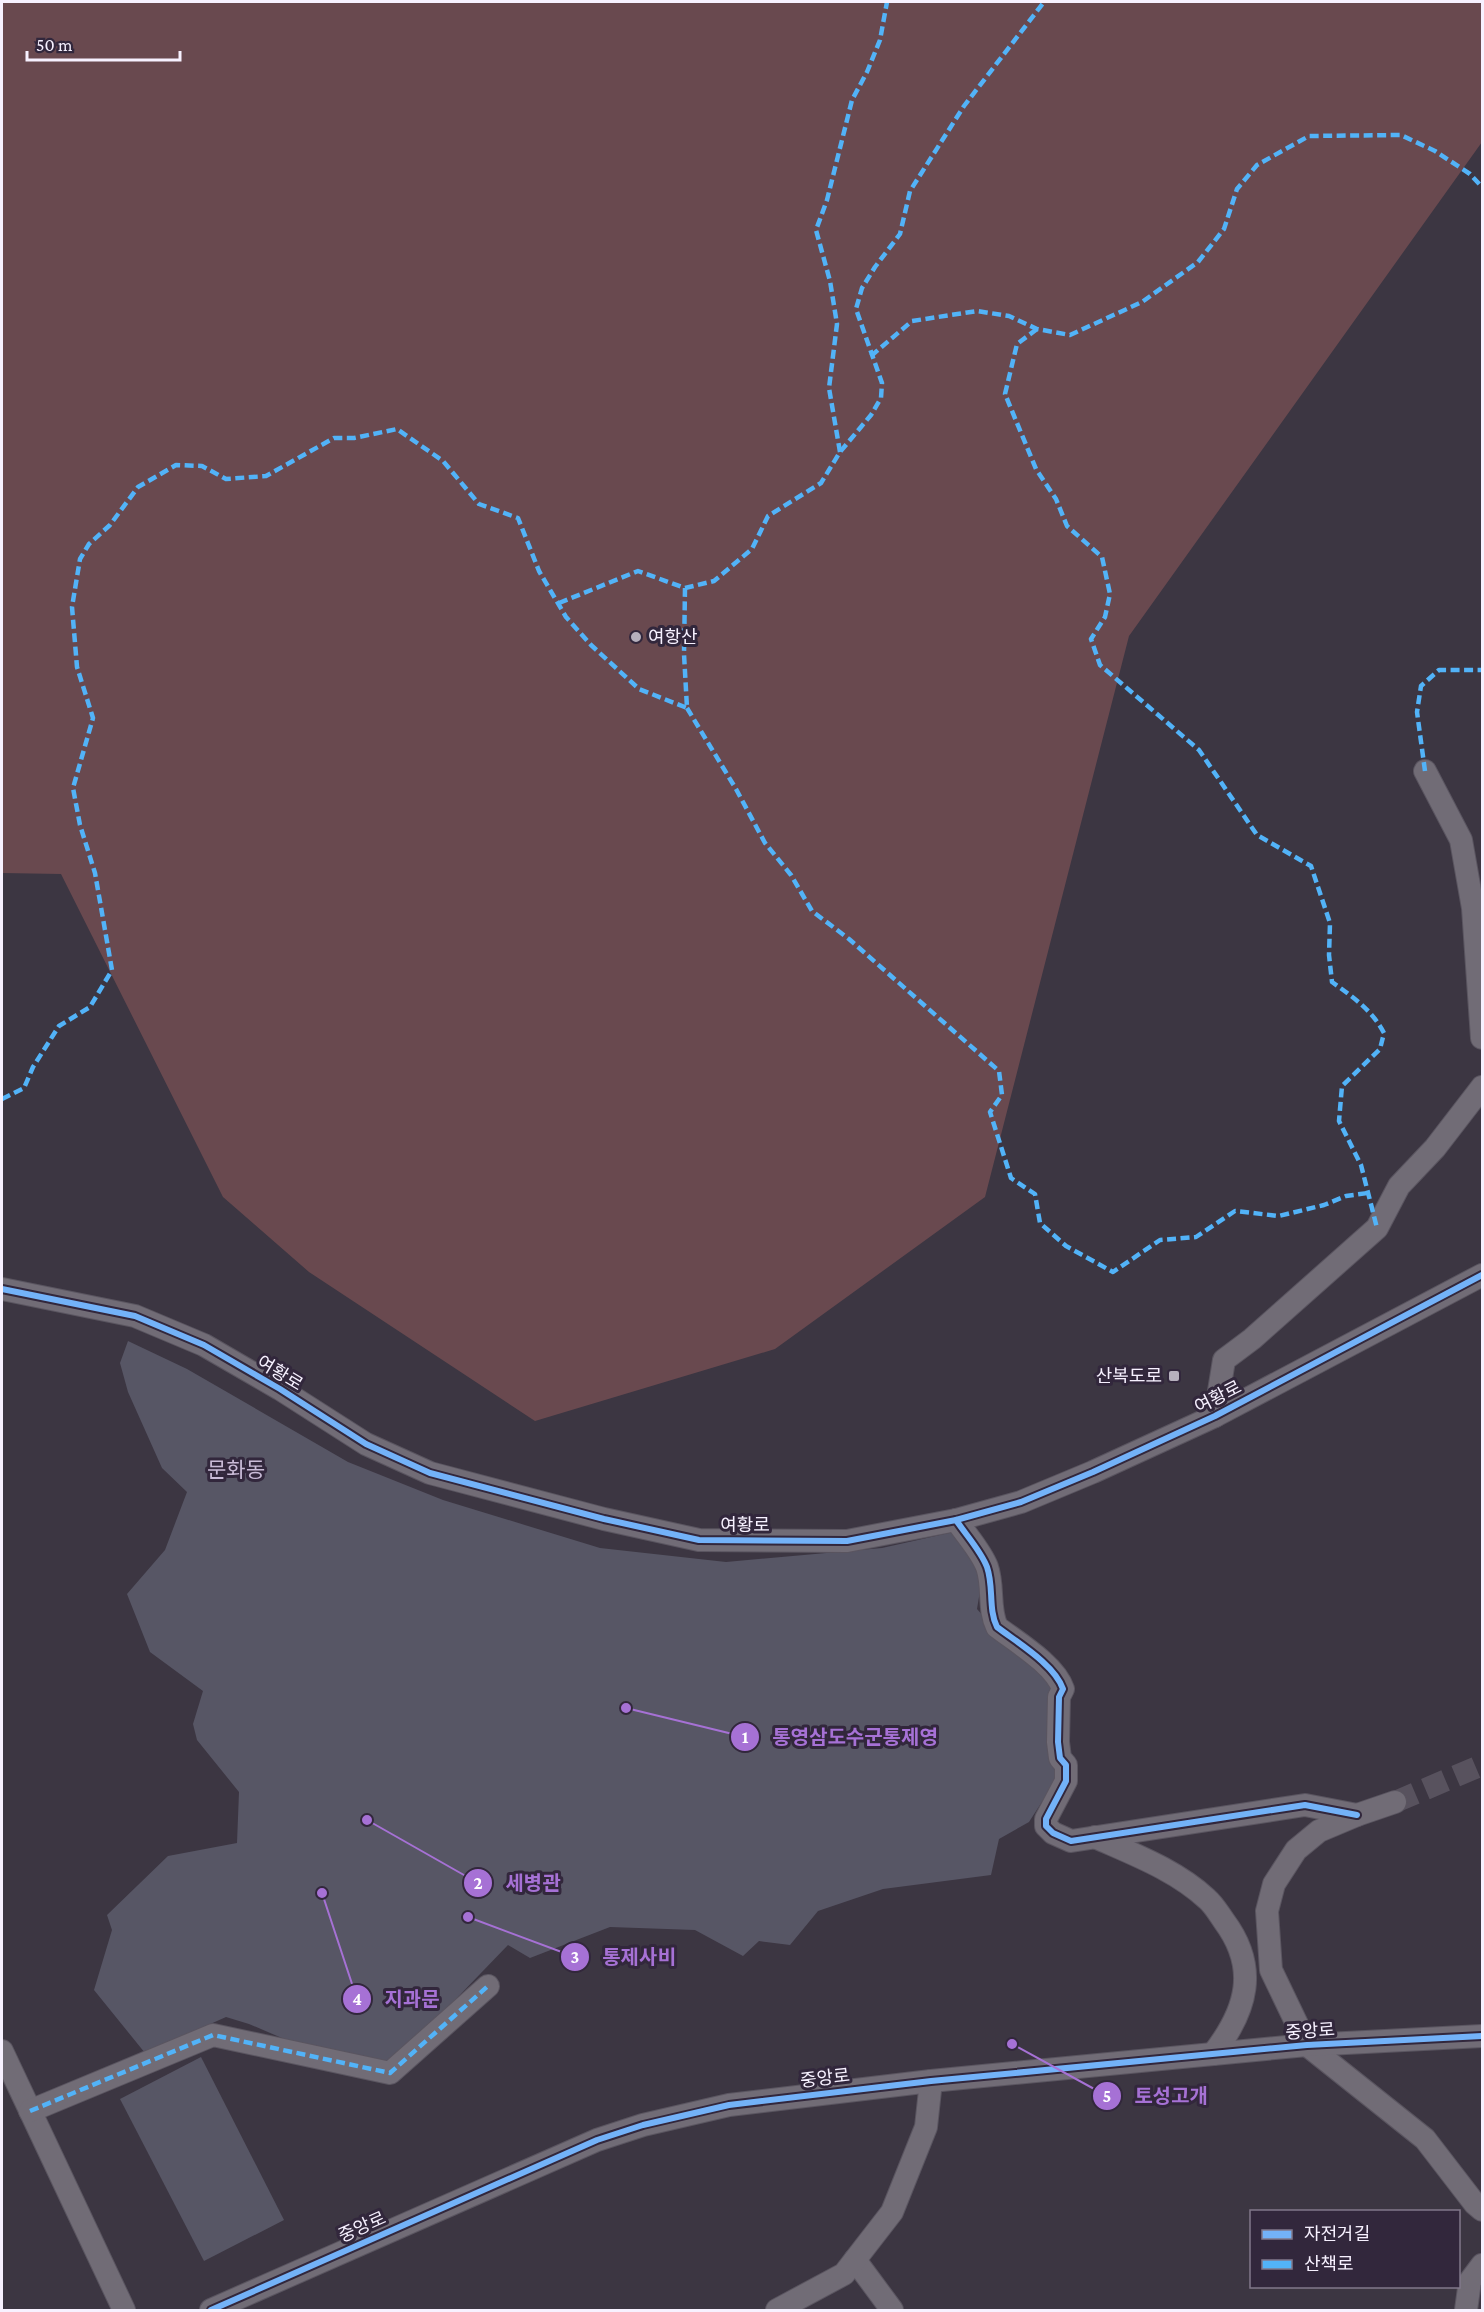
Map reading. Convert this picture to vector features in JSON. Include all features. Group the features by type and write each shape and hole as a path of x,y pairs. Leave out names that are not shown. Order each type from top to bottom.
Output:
{"street":[{"path":"1425,771 1461,840 1473,908 1482,1038"},
{"path":"1215,1416 1224,1360 1252,1339 1377,1228 1399,1186 1435,1149 1482,1087"},
{"name":"여황로","path":"2,1289 135,1316 204,1345 280,1389 366,1444 430,1473 604,1519 699,1540 847,1541 956,1520 1021,1502 1093,1472 1215,1416 1482,1275"},
{"path":"956,1520 987,1566 992,1588 992,1618 997,1627 1060,1679 1063,1689 1059,1697 1058,1742 1060,1758 1066,1765 1066,1781 1046,1819 1046,1826 1053,1833 1071,1841 1305,1804 1358,1815"},
{"path":"1395,1802 1319,1831 1296,1851 1274,1884 1267,1911 1271,1970 1307,2045 1425,2139 1482,2210"},
{"path":"1095,1837 1175,1875 1208,1899 1231,1930 1246,1966 1243,2002 1227,2037 1213,2054"},
{"path":"30,2111 213,2035 390,2073 488,1986"},
{"name":"중앙로","path":"211,2310 597,2140 644,2125 729,2105 931,2081 1307,2045 1482,2036"},
{"path":"2,2051 124,2310"},
{"path":"777,2310 844,2274 892,2212 926,2127 931,2081"},
{"path":"855,2260 892,2310"},
{"path":"1466,2310 1470,2281 1482,2265"}],"shaded area":[{"path":"2,2 1482,2 1482,142 1129,636 985,1197 775,1349 535,1421 309,1272 223,1197 61,874 2,873"}],"building":[{"path":"128,1341 187,1369 348,1462 443,1500 600,1548 726,1562 882,1548 958,1531 983,1573 977,1609 997,1632 1055,1680 1065,1766 1029,1822 999,1839 991,1875 883,1889 818,1911 790,1945 759,1941 743,1956 695,1930 610,1927 530,1958 508,1945 400,2057 378,2067 322,2055 249,2024 226,2017 145,2053 94,1990 112,1930 107,1915 168,1856 237,1843 239,1792 197,1740 193,1724 203,1691 150,1652 127,1594 165,1550 187,1492 162,1468 128,1392 120,1363"},
{"path":"201,2057 284,2220 204,2261 120,2099"}],"tunnel":[{"path":"1395,1802 1482,1765"}],"marked path":[{"path":"840,452 829,388 837,324 830,281 816,230 827,200 852,100 880,40 887,2"},
{"path":"559,603 638,571 685,588 714,581 752,549 768,516 821,483 840,452 871,415 881,398 882,383 856,309 862,288 900,234 910,191 964,106 1044,2"},
{"path":"871,356 912,321 977,311 1009,316 1037,329 1070,335 1142,302 1198,262 1224,229 1237,189 1257,165 1309,136 1401,135 1435,151 1470,174 1482,187"},
{"path":"1037,329 1017,344 1005,394 1036,469 1056,499 1067,526 1102,557 1110,594 1105,617 1091,639 1100,665 1199,750 1257,835 1311,866 1330,923 1329,955 1332,982 1368,1011 1384,1033 1380,1049 1342,1086 1339,1121 1361,1165 1377,1228"},
{"path":"2,1099 24,1088 33,1067 59,1026 90,1007 112,970 95,873 80,825 73,788 93,718 77,667 72,607 80,559 89,544 110,525 138,487 176,465 202,466 226,479 266,476 334,438 354,438 397,429 443,461 479,504 518,518 539,571 566,617 591,645 639,689 687,708 684,654 685,588"},
{"path":"1425,771 1417,712 1421,686 1439,670 1482,670"},
{"path":"687,708 736,789 765,843 791,875 812,911 849,939 999,1071 1002,1095 990,1112 1011,1178 1035,1194 1040,1223 1066,1246 1113,1272 1160,1240 1196,1237 1235,1211 1279,1216 1324,1205 1346,1196 1368,1193"},
{"path":"30,2111 213,2035 390,2073 488,1986"}],"cycle path":[{"path":"2,1289 135,1316 204,1345 280,1389 366,1444 430,1473 604,1519 699,1540 847,1541 956,1520 1021,1502 1093,1472 1215,1416 1482,1275"},
{"path":"956,1520 987,1567 994,1620 997,1627 1044,1663 1059,1680 1063,1689 1059,1697 1058,1742 1060,1758 1066,1765 1066,1781 1046,1819 1046,1826 1053,1833 1071,1841 1305,1805 1357,1815"},
{"path":"211,2310 597,2140 643,2125 729,2105 931,2081 1307,2045 1482,2036"}],"place":[{"name":"여항산","path":"636,637"},
{"name":"산복도로","path":"1174,1376"},
{"name":"통영삼도수군통제영","path":"626,1708"},
{"name":"세병관","path":"367,1820"},
{"name":"지과문","path":"322,1893"},
{"name":"통제사비","path":"468,1917"},
{"name":"토성고개","path":"1012,2044"}],"district":[{"name":"문화동","path":"236,1470"}]}
